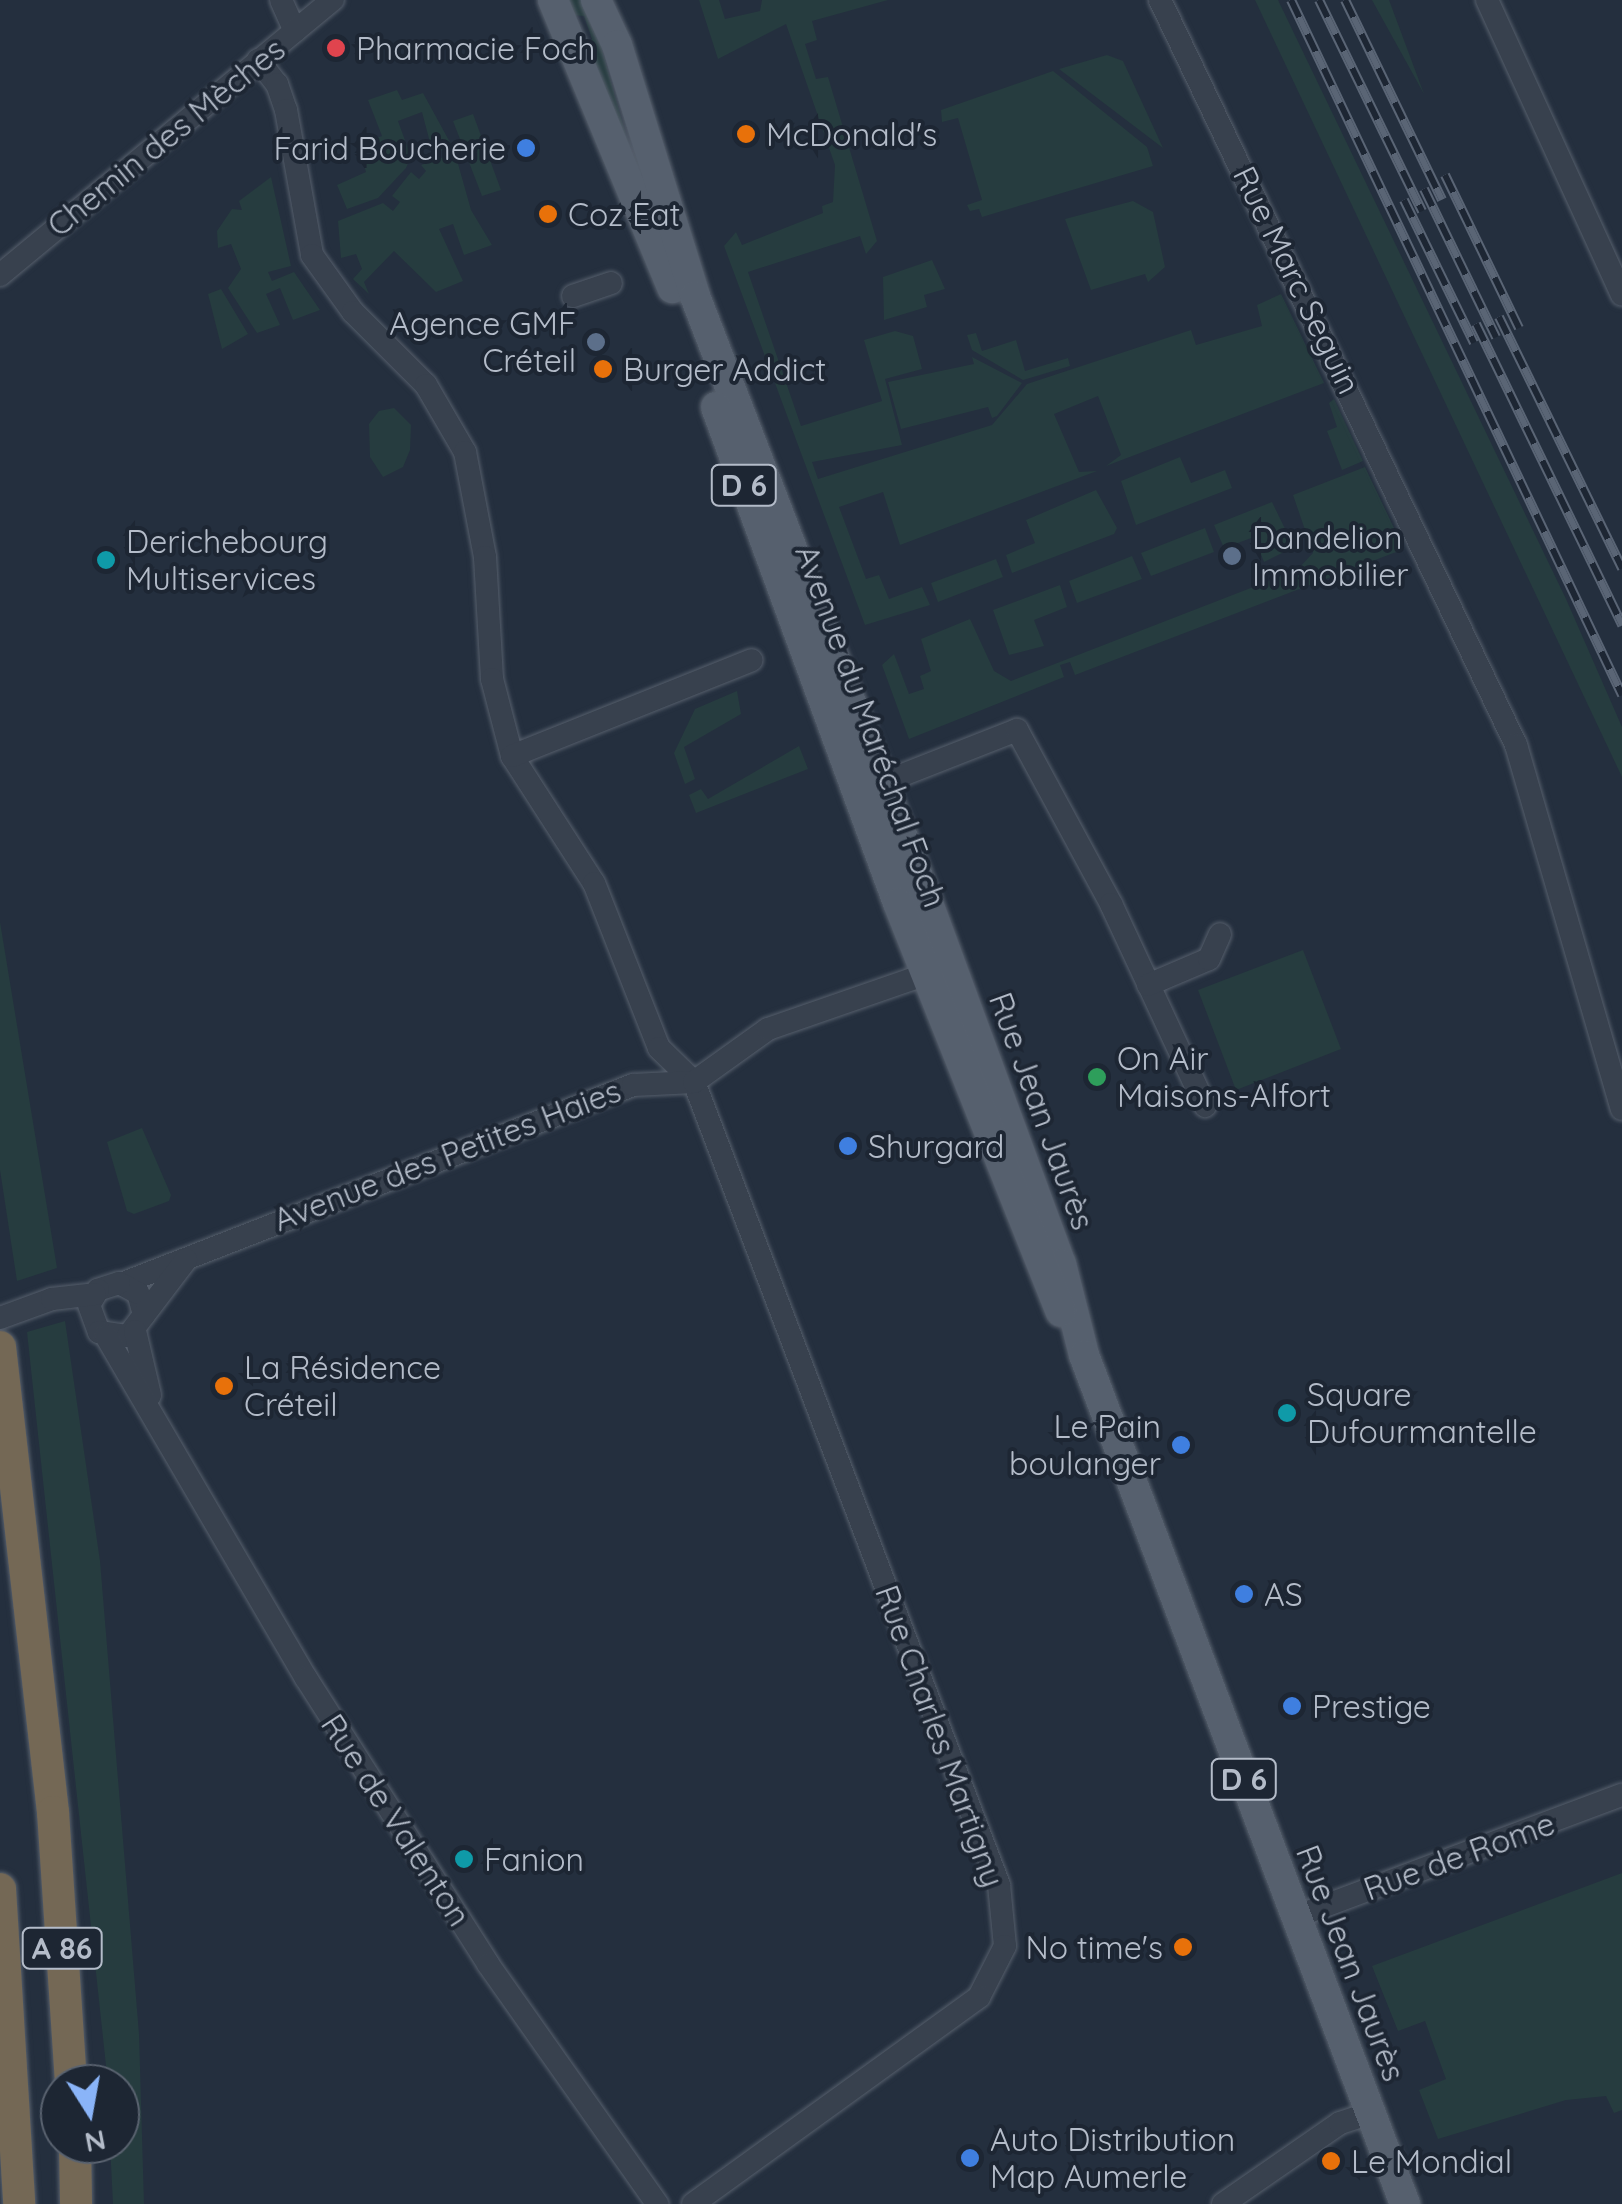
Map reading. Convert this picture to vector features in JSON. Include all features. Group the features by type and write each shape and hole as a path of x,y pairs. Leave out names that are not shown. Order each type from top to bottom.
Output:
{"highway":[{"name":"A 86","path":"2,1362 53,1812 70,2064"},
{"name":"A 86","path":"0,1889 19,2204"},
{"path":"75,2164 76,2204"}],"main road":[{"name":"Avenue du Maréchal Foch","path":"553,0 662,260 939,970"},
{"name":"Avenue du Maréchal Foch","path":"596,0 617,45 695,296 926,895"},
{"name":"Rue Jean Jaurès","path":"926,895 939,970 1042,1276 1084,1355 1405,2204"}],"street":[{"path":"281,0 295,31"},
{"name":"Chemin des Mèches","path":"0,275 333,0"},
{"name":"Rue Marc Seguin","path":"1160,0 1516,746 1622,1109"},
{"path":"1488,0 1622,295"},
{"path":"258,60 277,84 286,110 312,255 353,312 426,385 465,452 485,556 492,679 512,756 594,884 658,1048 694,1082 768,1028 939,970"},
{"path":"573,296 611,284"},
{"path":"512,756 752,660"},
{"path":"882,783 1016,730 1148,985 1205,1106"},
{"path":"1148,985 1209,959 1220,934"},
{"name":"Avenue des Petites Haies","path":"0,1318 33,1306 95,1294 632,1085 694,1082"},
{"name":"Rue Charles Martigny","path":"692,2204 980,1997 1005,1946 999,1885 694,1082"},
{"path":"33,1306 99,1330 140,1323 188,1258"},
{"path":"120,1284 138,1294 140,1323"},
{"path":"95,1294 99,1330"},
{"name":"Rue de Valenton","path":"140,1323 152,1417"},
{"name":"Rue de Valenton","path":"99,1330 274,1627 488,1964 657,2204"},
{"name":"Rue de Rome","path":"1296,1917 1622,1796"},
{"path":"1223,2204 1340,2123 1371,2113"}],"green space":[{"path":"566,0 588,0 634,163 585,47 592,39 584,16 573,15"},
{"path":"699,0 719,0 725,19 760,11 762,0 888,0 812,21 817,40 805,44 816,79 828,77 877,241 866,254 860,236 748,272 801,426 882,401 864,340 895,331 913,336 922,369 885,379 902,445 812,462 818,479 992,425 1027,384 1191,330 1196,345 1262,326 1257,305 1281,294 1324,383 1106,466 1121,455 1098,396 1054,414 1079,472 1097,471 900,545 883,492 839,507 866,579 879,575 889,599 922,587 930,605 865,625 724,246 736,232 742,245 823,213 822,206 833,202 835,165 786,24 718,59"},
{"path":"1255,0 1278,0 1566,599 1622,727 1622,777"},
{"path":"1372,0 1389,0 1424,94"},
{"path":"1107,55 1123,61 1163,148 1059,69"},
{"path":"1053,71 1147,147 1153,166 982,217 979,209 970,211 967,205 982,200 958,118 942,122 941,110"},
{"path":"397,90 402,100 423,93 452,146 433,154 422,112 398,121 411,157 406,168 378,198 347,209 337,185 366,172 364,165 373,161 366,142 382,136 368,100"},
{"path":"473,114 501,190 482,196 453,121"},
{"path":"455,153 471,210 492,245 464,255 453,224 439,229 463,281 436,292 394,251 364,282 369,294 353,279 362,269 356,254 341,258 338,221 383,203 393,211 400,202 392,196 411,172 419,179 426,171 421,165"},
{"path":"271,177 291,266 268,272 272,281 294,272 320,310 293,320 280,288 266,294 280,325 257,333 228,288 241,269 231,244 218,248 217,231 232,209 242,210 239,201"},
{"path":"1133,201 1153,212 1165,267 1148,282 1145,274 1091,290 1065,219"},
{"path":"932,260 945,289 924,295 927,307 884,320 883,277"},
{"path":"221,289 248,334 222,349 208,294"},
{"path":"976,333 982,351 1016,340 1025,371 1068,358 1070,366 1023,380 972,350 967,335"},
{"path":"972,357 1022,383 997,416 992,418 988,407 901,429 888,382 974,364"},
{"path":"1334,399 1363,461 1342,470 1327,431 1337,427 1329,403"},
{"path":"394,408 411,425 410,450 403,467 383,477 370,457 369,424 379,411"},
{"path":"1180,457 1191,483 1225,470 1232,488 1136,525 1121,481"},
{"path":"1365,467 1404,549 1075,675 1070,662 1060,665 1064,677 909,739 882,665 894,654 909,694 924,689 920,676 931,671 921,639 970,619 994,671 1011,681 1297,570 1313,553 1293,495"},
{"path":"1096,490 1117,528 1114,534 1012,573 1006,555 1035,543 1026,520"},
{"path":"1272,502 1290,539 1288,550 1264,562 1254,537 1224,548 1214,525"},
{"path":"1205,528 1214,552 1151,576 1141,553"},
{"path":"1132,556 1142,579 1077,603 1069,581"},
{"path":"996,559 1003,577 938,602 931,583"},
{"path":"1060,585 1067,607 1034,620 1044,646 1009,655 993,610"},
{"path":"737,691 741,714 684,747 695,779 685,784 674,753 695,709"},
{"path":"799,746 808,769 696,813 689,795 701,789 708,799"},
{"path":"0,922 57,1268 17,1281 0,1170"},
{"path":"1303,950 1341,1049 1236,1090 1198,990"},
{"path":"142,1128 171,1195 169,1201 134,1214 127,1211 107,1142"},
{"path":"65,1321 100,1561 140,2064 106,2064 27,1332"},
{"path":"1622,1873 1622,2110 1614,2113 1606,2096 1566,2100 1438,2139 1419,2090 1446,2079 1425,2021 1398,2031 1372,1966"},
{"path":"140,2068 144,2204 113,2204 111,2164 140,2164"}],"railway":[{"path":"1291,0 1622,695"},
{"path":"1319,0 1422,211"},
{"path":"1345,0 1442,200"},
{"path":"1445,175 1519,328"},
{"path":"1424,189 1496,337"},
{"path":"1404,200 1474,343"},
{"path":"1499,317 1622,568"},
{"path":"1476,324 1622,625"}],"place":[{"name":"Pharmacie Foch","path":"336,48"},
{"name":"McDonald's","path":"746,134"},
{"name":"Farid Boucherie","path":"526,148"},
{"name":"Coz Eat","path":"548,214"},
{"name":"Agence GMF Créteil","path":"596,342"},
{"name":"Burger Addict","path":"603,369"},
{"name":"Dandelion Immobilier","path":"1232,556"},
{"name":"Derichebourg Multiservices","path":"106,560"},
{"name":"On Air Maisons-Alfort","path":"1097,1077"},
{"name":"Shurgard","path":"848,1146"},
{"name":"La Résidence Créteil","path":"224,1386"},
{"name":"Square Dufourmantelle","path":"1287,1413"},
{"name":"Le Pain boulanger","path":"1181,1445"},
{"name":"AS","path":"1244,1594"},
{"name":"Prestige","path":"1292,1706"},
{"name":"Fanion","path":"464,1859"},
{"name":"No time's","path":"1183,1947"},
{"name":"Auto Distribution Map Aumerle","path":"970,2158"},
{"name":"Le Mondial","path":"1331,2161"}]}
